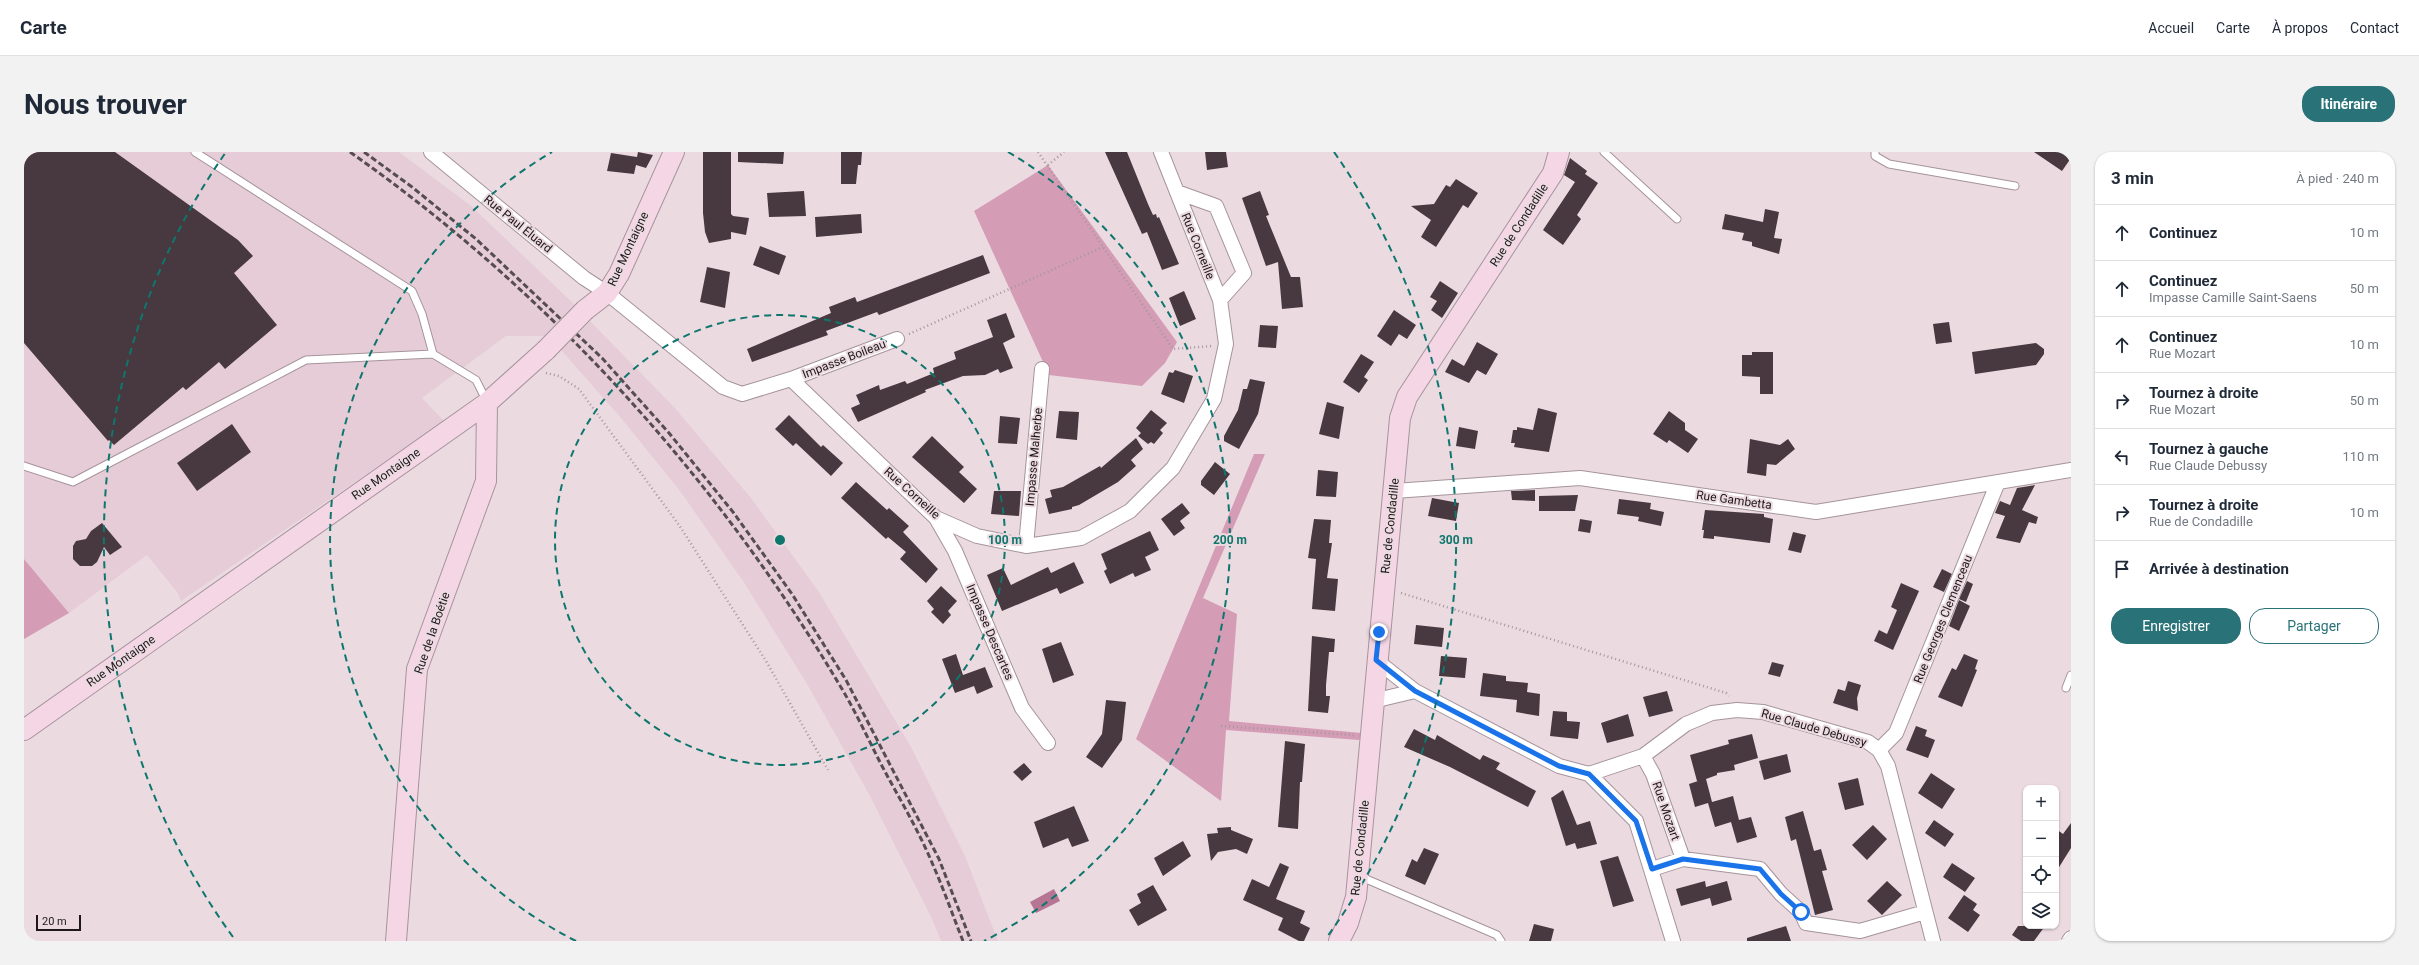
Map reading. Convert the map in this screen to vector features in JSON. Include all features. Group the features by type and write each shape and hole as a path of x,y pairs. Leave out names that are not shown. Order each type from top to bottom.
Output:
{"street":[{"name":"Rue Paul Éluard","path":"432,152 597,288 607,293"},
{"name":"Rue Montaigne","path":"24,730 487,402 526,369 585,310 607,293 619,274 674,152"},
{"name":"Rue Corneille","path":"791,379 936,518 978,536 1026,546 1081,538 1130,511 1174,468 1214,399 1226,344 1220,300 1161,152"},
{"name":"Rue de Condadille","path":"1339,941 1348,923 1356,897 1376,660 1394,491 1400,418 1407,397 1553,173 1559,152"},
{"name":"Rue Corneille","path":"1177,192 1216,206 1244,273 1220,300"},
{"path":"607,293 723,387 742,394 791,379"},
{"name":"Impasse Boileau","path":"791,379 897,339"},
{"name":"Impasse Malherbe","path":"1026,546 1042,369"},
{"name":"Rue de la Boétie","path":"396,941 417,669 486,481 487,402"},
{"name":"Rue Gambetta","path":"1394,491 1580,478 1816,512 2071,470"},
{"name":"Rue Georges Clemenceau","path":"1879,750 1896,732 1998,482"},
{"name":"Impasse Descartes","path":"936,518 955,551 1022,708 1048,743"},
{"path":"1376,660 1415,691 1559,766 1589,774 1636,821 1673,941"},
{"path":"1373,701 1415,691"},
{"name":"Rue Claude Debussy","path":"1589,774 1643,756 1686,724 1712,713 1737,710 1763,712 1868,742 1879,750 1888,766 1933,941"},
{"name":"Rue Mozart","path":"1643,756 1653,774 1683,859"},
{"path":"1652,869 1683,859 1760,869 1781,894 1801,912 1806,923 1860,930 1925,912"}],"lane":[{"path":"196,152 412,291 422,314 433,354"},
{"path":"1604,152 1677,219"},
{"path":"1875,152 1875,156 1889,164 2014,186"},
{"path":"24,466 73,482 306,360 433,354 476,380 487,402"},
{"path":"2066,688 2071,675"},
{"path":"1358,875 1497,935 1501,941"}],"path":[{"path":"1038,152 1173,349 1226,344"},
{"path":"1048,166 1064,152"},
{"path":"897,339 1104,247"},
{"path":"526,369 559,376 579,389 680,525 766,661 828,770"},
{"path":"1384,588 1726,693 1737,710"},
{"path":"1221,726 1370,736"}],"shaded area":[{"path":"24,152 399,152 470,205 575,305 544,336 506,336 422,398 444,421 181,601 177,592 147,555 69,613 24,559"},
{"path":"1048,165 1177,342 1165,363 1142,386 1049,375 974,211"},
{"path":"590,321 674,407 751,498 819,592 911,747 965,856 998,941 941,941 932,919 870,796 807,684 743,581 680,491 621,418 561,350"},
{"path":"1254,454 1265,454 1203,598 1237,614 1229,721 1362,733 1359,740 1226,730 1221,801 1136,739"},
{"path":"24,559 69,613 24,639"},
{"path":"1054,889 1060,901 1036,913 1030,902"}],"building":[{"path":"24,152 115,152 238,240 253,256 234,273 277,325 225,369 219,362 186,390 183,387 114,445 109,440 108,441 24,343"},
{"path":"638,152 653,155 646,168 636,165 634,174 607,171 611,153 637,157"},
{"path":"703,152 731,152 731,214 733,216 749,218 746,235 731,232 731,239 709,243 705,232 703,213"},
{"path":"738,152 784,152 783,164 738,162"},
{"path":"841,152 862,152 861,165 858,165 856,184 841,184"},
{"path":"1105,152 1127,152 1153,215 1156,214 1157,218 1159,217 1179,264 1162,270 1147,232 1142,234"},
{"path":"1205,152 1226,152 1228,167 1207,170"},
{"path":"2034,152 2071,152 2071,158 2062,171"},
{"path":"1570,158 1587,171 1585,174 1598,183 1577,215 1581,219 1563,245 1543,230 1575,182 1564,175"},
{"path":"1456,179 1478,193 1468,208 1463,205 1436,247 1421,237 1431,220 1411,206 1434,204 1446,185 1450,187"},
{"path":"804,191 806,216 769,217 767,193"},
{"path":"1260,191 1269,215 1266,216 1291,277 1300,277 1303,307 1282,309 1278,262 1266,266 1242,198"},
{"path":"1765,209 1779,212 1774,238 1782,239 1779,254 1752,246 1752,242 1742,240 1744,233 1722,229 1725,214 1763,222"},
{"path":"861,214 862,233 816,237 815,217"},
{"path":"760,246 786,256 779,275 753,265"},
{"path":"983,255 990,273 879,315 877,312 826,331 828,335 752,362 747,349 831,313 829,307 855,297 857,302"},
{"path":"707,267 730,272 725,308 700,302"},
{"path":"1440,281 1458,293 1442,318 1431,310 1437,301 1430,297"},
{"path":"1184,291 1196,319 1180,326 1169,298"},
{"path":"1394,310 1416,325 1407,339 1399,334 1391,346 1377,336"},
{"path":"1006,313 1015,337 1003,343 1013,368 1000,373 998,369 985,375 963,376 925,390 926,392 858,422 851,408 860,404 856,395 879,385 880,390 905,381 907,384 934,373 933,368 956,359 954,352 993,337 987,320"},
{"path":"1949,322 1952,342 1936,344 1933,324"},
{"path":"1260,325 1278,326 1276,348 1258,347"},
{"path":"1477,342 1498,354 1486,375 1477,370 1469,383 1445,372 1452,359 1464,366"},
{"path":"2036,343 2044,349 2044,354 2036,365 1975,374 1972,352"},
{"path":"1752,352 1773,352 1773,394 1760,394 1760,377 1742,376 1742,355 1752,355"},
{"path":"1361,354 1374,362 1364,377 1368,380 1359,393 1343,382"},
{"path":"1175,370 1193,376 1184,403 1161,394 1169,372 1173,373"},
{"path":"1250,379 1265,382 1258,414 1239,449 1224,441 1224,436 1238,410 1243,389 1247,389"},
{"path":"1327,402 1344,407 1339,439 1319,434"},
{"path":"1538,408 1557,413 1549,452 1514,447 1515,443 1511,443 1513,430 1517,430 1517,427 1533,430"},
{"path":"1151,410 1167,423 1160,430 1163,433 1154,444 1151,442 1148,444 1138,436 1141,433 1136,428"},
{"path":"1059,411 1079,412 1077,440 1056,438"},
{"path":"1669,411 1685,423 1685,430 1698,439 1688,453 1669,440 1667,443 1653,434"},
{"path":"789,415 821,447 823,445 843,463 831,476 796,443 793,446 775,429"},
{"path":"1000,416 1020,418 1017,444 998,443"},
{"path":"232,424 251,452 197,491 177,463"},
{"path":"1459,427 1478,431 1475,449 1456,446"},
{"path":"932,436 964,467 959,472 977,489 964,503 912,457"},
{"path":"1136,438 1143,449 1131,460 1136,466 1118,482 1079,505 1072,507 1072,509 1049,514 1045,499 1052,497 1050,490 1063,487 1100,466 1101,468"},
{"path":"1750,439 1780,445 1788,439 1795,449 1776,465 1767,464 1766,476 1747,473"},
{"path":"1215,462 1230,474 1214,495 1201,485 1201,481"},
{"path":"1318,470 1338,472 1336,497 1316,496"},
{"path":"856,482 887,510 889,508 909,526 903,532 938,569 926,583 900,559 906,552 888,537 886,539 841,498"},
{"path":"2035,485 2022,510 2038,517 2036,524 2029,522 2020,543 1996,538 2005,516 1995,513 2000,501 2010,505 2017,488"},
{"path":"1535,490 1535,501 1512,500 1511,491"},
{"path":"994,491 1021,491 1019,516 991,514"},
{"path":"1578,495 1575,511 1539,511 1539,496"},
{"path":"1432,498 1459,503 1456,521 1428,516"},
{"path":"1619,499 1651,503 1650,509 1664,512 1661,526 1638,521 1639,517 1617,514"},
{"path":"1182,503 1190,513 1180,521 1185,528 1174,536 1161,519"},
{"path":"1705,510 1764,514 1764,517 1773,519 1770,543 1714,536 1714,539 1703,538 1704,530 1702,530"},
{"path":"1314,519 1331,520 1329,543 1332,543 1327,578 1338,579 1335,611 1312,609 1316,559 1308,558"},
{"path":"1580,519 1592,521 1590,533 1578,531"},
{"path":"102,523 122,547 110,555 104,547 97,562 92,566 80,566 73,559 73,546 76,541 86,539 91,531"},
{"path":"1150,531 1159,550 1145,557 1151,570 1135,577 1133,573 1110,584 1104,571 1107,569 1101,554"},
{"path":"1793,532 1806,535 1801,553 1788,550"},
{"path":"1074,562 1084,583 1060,594 1057,588 1002,611 987,575 1003,568 1011,585 1048,567 1051,573"},
{"path":"1942,569 1952,574 1944,592 1933,587"},
{"path":"1967,581 1973,584 1966,602 1959,599"},
{"path":"1901,583 1919,591 1893,650 1874,641 1879,630 1887,634 1897,610 1891,607"},
{"path":"941,586 957,601 948,611 951,615 943,624 931,612 934,609 927,601"},
{"path":"1959,600 1970,606 1959,631 1949,626"},
{"path":"1416,625 1444,628 1442,647 1414,644"},
{"path":"1312,636 1335,639 1334,652 1329,652 1326,685 1326,696 1330,696 1328,713 1308,711"},
{"path":"1061,642 1074,675 1053,683 1042,649"},
{"path":"956,654 963,675 985,667 993,687 977,694 974,686 955,693 942,659"},
{"path":"1964,654 1978,660 1975,669 1977,670 1962,707 1938,697 1952,668 1956,670"},
{"path":"1441,656 1467,658 1465,678 1439,676"},
{"path":"1772,662 1784,665 1780,677 1768,674"},
{"path":"1483,673 1506,676 1506,681 1528,683 1527,692 1540,694 1539,716 1516,712 1517,700 1480,696"},
{"path":"1848,681 1861,685 1857,698 1858,711 1833,703 1838,689 1845,691"},
{"path":"1667,691 1673,711 1649,717 1643,697"},
{"path":"1106,700 1126,702 1122,740 1102,768 1086,757 1102,734"},
{"path":"1553,711 1567,712 1567,721 1580,722 1578,739 1550,736"},
{"path":"1628,714 1634,736 1607,743 1601,723"},
{"path":"1916,726 1927,730 1925,736 1935,740 1928,758 1906,750"},
{"path":"1414,729 1435,740 1437,735 1480,760 1483,755 1500,763 1496,769 1536,791 1528,807 1450,767 1404,747"},
{"path":"1752,734 1758,758 1734,765 1735,770 1717,773 1717,775 1706,779 1712,802 1733,796 1739,820 1751,817 1757,837 1737,843 1731,822 1715,827 1708,803 1695,807 1689,784 1698,781 1690,755 1729,744 1728,740"},
{"path":"1285,741 1305,744 1302,782 1300,782 1298,829 1278,827"},
{"path":"1787,754 1791,772 1764,780 1759,761"},
{"path":"1024,763 1032,772 1022,781 1013,772"},
{"path":"1931,773 1955,789 1942,809 1918,793"},
{"path":"1858,778 1864,805 1845,810 1838,783"},
{"path":"1563,790 1577,825 1590,821 1597,844 1577,849 1575,843 1566,846 1551,798"},
{"path":"1074,806 1089,841 1072,847 1068,838 1043,848 1034,822"},
{"path":"1803,811 1814,851 1821,849 1827,870 1822,871 1833,910 1815,915 1796,839 1791,841 1785,817"},
{"path":"1934,820 1954,834 1945,847 1925,833"},
{"path":"2071,823 2071,848 2059,867 2059,831 2063,834"},
{"path":"1873,825 1887,839 1867,860 1852,845"},
{"path":"1231,827 1231,830 1253,839 1247,854 1236,849 1218,852 1211,861 1207,834 1218,833 1217,828"},
{"path":"1183,841 1191,856 1163,876 1154,858"},
{"path":"1424,848 1439,854 1425,885 1405,876 1412,859 1417,862"},
{"path":"1618,856 1634,901 1613,907 1600,861"},
{"path":"1280,863 1289,867 1276,899 1305,911 1300,923 1310,928 1304,941 1299,941 1278,930 1283,918 1243,900 1252,879 1269,887"},
{"path":"1952,863 1975,878 1965,892 1943,877"},
{"path":"1705,881 1706,887 1727,881 1732,900 1712,906 1710,898 1681,906 1676,889"},
{"path":"1887,881 1902,895 1882,915 1867,901"},
{"path":"1153,885 1167,910 1138,926 1129,910 1141,903 1137,894"},
{"path":"1964,895 1977,904 1973,910 1980,915 1968,932 1948,918"},
{"path":"1534,924 1554,929 1551,941 1529,941"},
{"path":"1786,926 1791,941 1747,941 1747,938"},
{"path":"2018,926 2023,926 2023,929 2043,929 2034,941 2021,941 2012,935"}],"railway":[{"path":"350,152 423,207 493,265 559,327 623,392 682,461 738,533 791,607 839,684 922,840 963,941"},
{"path":"364,152 412,187 476,239 602,358 669,433 733,512 792,594 846,680 939,859 971,941"}],"route":[{"path":"1379,632 1376,660 1415,691 1559,766 1589,774 1636,821 1646,847 1652,869 1683,859 1760,869 1781,894 1801,912"}]}
